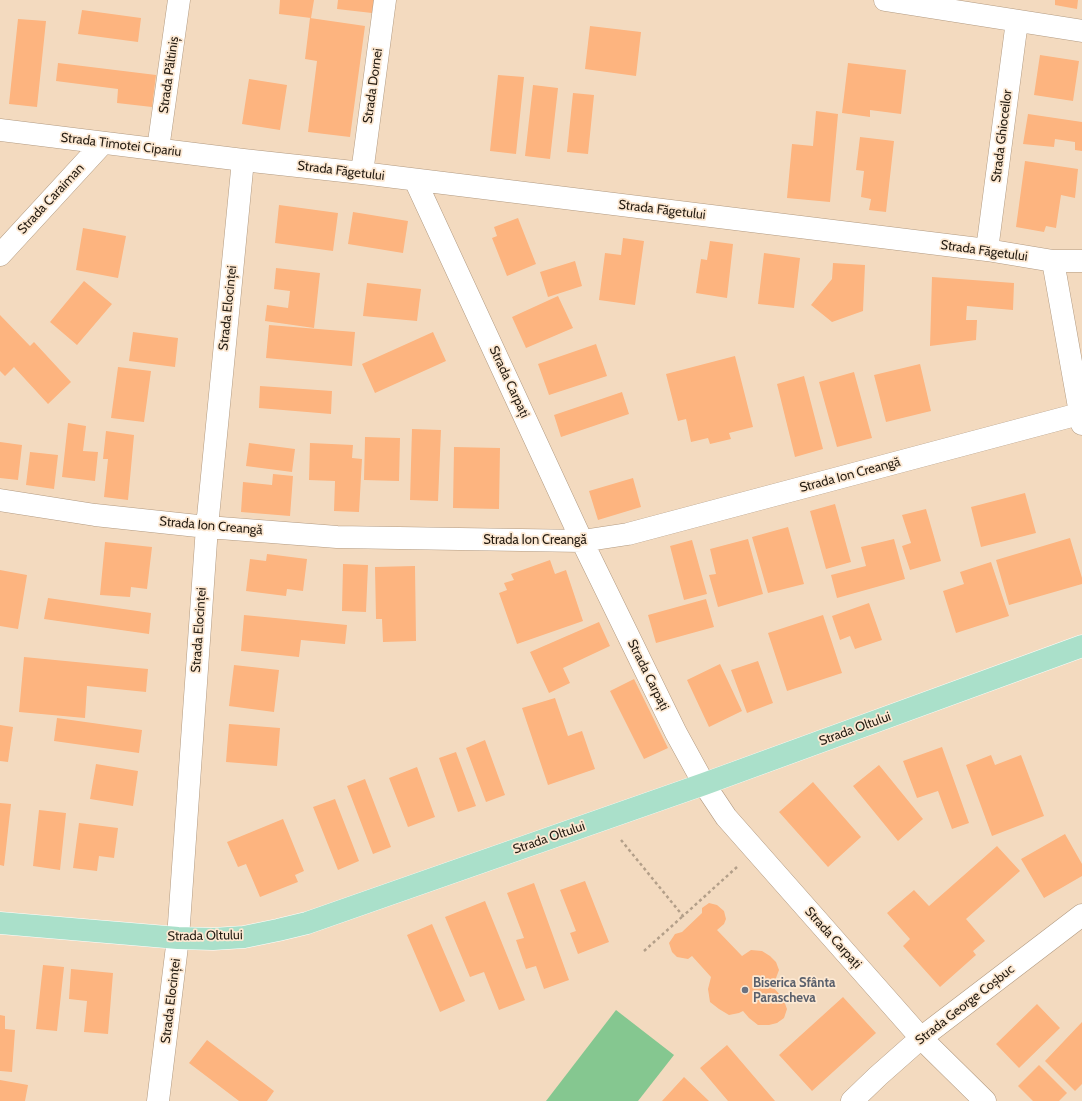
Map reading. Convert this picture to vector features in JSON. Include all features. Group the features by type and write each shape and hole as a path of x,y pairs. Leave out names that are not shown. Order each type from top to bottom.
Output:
{"main road":[{"name":"Strada Oltului","path":"0,923 178,938 213,939 244,937 307,923 704,784 1082,646"}],"street":[{"name":"Strada Păltiniș","path":"158,149 179,0"},
{"name":"Strada Dornei","path":"362,173 385,0"},
{"path":"885,0 1082,31"},
{"name":"Strada Ghioceilor","path":"987,250 1017,21"},
{"name":"Strada Timotei Cipariu","path":"0,130 243,160"},
{"name":"Strada Caraiman","path":"0,255 103,143"},
{"name":"Strada Făgetului","path":"243,160 362,173 987,250 1053,261 1082,261"},
{"name":"Strada Elocinței","path":"158,1101 178,938 206,527 243,160"},
{"name":"Strada Carpați","path":"415,180 582,541 676,733 704,784 726,818 921,1038 985,1101"},
{"path":"1053,261 1081,419"},
{"name":"Strada Ion Creangă","path":"0,500 95,515 206,527 336,537 582,541 628,534 1081,419"},
{"name":"Strada George Coșbuc","path":"852,1101 921,1038 1082,915"}],"path":[{"path":"604,819 683,916"},
{"path":"644,951 756,851"}],"green space":[{"path":"616,1010 674,1055 638,1101 546,1101"}],"building":[{"path":"280,0 314,0 311,18 279,14"},
{"path":"338,0 374,0 372,13 337,9"},
{"path":"1055,0 1078,0 1077,9 1055,5"},
{"path":"82,10 141,18 138,42 78,34"},
{"path":"310,18 365,26 350,137 308,132 317,61 305,59"},
{"path":"18,19 46,21 37,107 9,104"},
{"path":"590,26 641,32 636,76 585,69"},
{"path":"1040,55 1079,61 1073,101 1034,95"},
{"path":"58,63 156,75 152,107 117,103 118,89 56,81"},
{"path":"848,63 906,70 901,114 870,110 870,117 842,113"},
{"path":"498,75 524,77 516,154 490,151"},
{"path":"249,79 287,85 280,130 242,124"},
{"path":"533,85 558,88 550,159 525,156"},
{"path":"573,93 594,95 588,154 567,152"},
{"path":"816,111 838,114 830,202 787,198 792,144 813,146"},
{"path":"1028,114 1082,122 1082,151 1075,150 1075,142 1055,139 1054,147 1023,144"},
{"path":"860,137 894,141 886,212 869,210 871,199 861,197 864,171 856,170"},
{"path":"1025,161 1078,169 1075,198 1061,195 1056,228 1046,226 1044,232 1016,227"},
{"path":"279,205 338,213 333,251 275,243"},
{"path":"353,212 408,221 403,253 348,244"},
{"path":"518,218 536,264 507,276 492,238 497,236 494,227"},
{"path":"83,228 126,236 118,278 76,270"},
{"path":"623,238 644,241 635,305 599,300 605,253 621,255"},
{"path":"710,241 733,244 727,298 696,293 701,259 707,260"},
{"path":"764,253 800,258 794,308 758,304"},
{"path":"575,261 582,286 548,297 540,272"},
{"path":"833,263 865,265 863,311 832,322 811,305 832,279"},
{"path":"276,268 320,273 314,328 265,321 267,305 288,308 290,291 274,289"},
{"path":"932,277 1014,283 1013,310 967,306 966,320 977,320 976,340 930,346"},
{"path":"84,281 112,304 77,345 50,322"},
{"path":"367,283 421,289 417,321 363,316"},
{"path":"558,296 573,328 526,348 512,317"},
{"path":"0,315 30,346 34,342 71,382 48,404 14,367 5,376 0,371"},
{"path":"269,325 355,332 352,366 266,358"},
{"path":"133,332 178,338 175,367 129,361"},
{"path":"433,332 446,361 375,393 362,364"},
{"path":"596,344 607,376 549,395 538,364"},
{"path":"735,356 753,427 729,433 731,439 710,444 708,438 691,442 686,419 678,421 666,374"},
{"path":"920,364 931,411 886,422 874,375"},
{"path":"118,367 151,371 144,422 111,418"},
{"path":"854,372 872,438 837,447 819,382"},
{"path":"804,376 823,449 795,457 777,384"},
{"path":"260,386 332,391 331,414 259,408"},
{"path":"622,392 629,414 561,437 554,415"},
{"path":"68,423 86,426 83,451 98,452 95,481 62,477"},
{"path":"412,429 441,430 438,501 410,500"},
{"path":"106,431 134,435 128,500 104,497 108,459 103,459"},
{"path":"365,437 400,438 399,481 364,480"},
{"path":"0,442 22,445 18,480 0,478"},
{"path":"249,443 295,449 292,472 246,466"},
{"path":"310,443 353,445 352,458 362,459 359,512 334,511 335,481 309,480"},
{"path":"454,447 500,448 499,509 453,508"},
{"path":"30,452 58,455 54,489 26,485"},
{"path":"273,474 293,476 290,516 241,512 243,482 272,485"},
{"path":"633,478 641,507 598,520 589,491"},
{"path":"1025,493 1036,533 981,547 971,507"},
{"path":"835,504 851,562 826,569 810,511"},
{"path":"926,509 941,561 910,570 902,546 911,543 902,515"},
{"path":"788,527 804,584 768,593 752,537"},
{"path":"1070,538 1082,578 1082,584 1009,605 996,560"},
{"path":"748,539 763,594 718,607 709,575 716,574 710,549"},
{"path":"894,539 905,579 837,598 831,575 866,566 861,547"},
{"path":"692,540 707,594 684,600 670,546"},
{"path":"105,542 152,547 147,589 131,587 130,597 100,595"},
{"path":"267,554 307,559 303,591 287,589 286,596 246,591 250,559 266,561"},
{"path":"550,560 555,574 566,570 583,621 517,644 499,593 507,590 504,583 514,580 511,574"},
{"path":"991,562 1009,616 956,633 943,591 964,584 960,572"},
{"path":"343,564 368,565 366,612 342,611"},
{"path":"415,566 416,641 383,642 382,619 376,619 375,567"},
{"path":"0,570 27,575 18,629 0,626"},
{"path":"48,598 151,613 149,634 44,619"},
{"path":"706,599 714,627 656,643 648,615"},
{"path":"869,603 882,640 855,649 850,636 840,640 832,616"},
{"path":"244,615 347,625 345,644 301,640 299,657 241,651"},
{"path":"823,615 842,673 787,691 768,633"},
{"path":"599,622 610,646 563,668 570,683 549,693 530,652"},
{"path":"24,657 148,669 146,692 87,686 85,718 19,712"},
{"path":"758,661 773,703 747,713 731,670"},
{"path":"720,664 742,711 709,727 687,680"},
{"path":"234,665 279,670 274,712 229,706"},
{"path":"634,679 668,748 644,759 610,691"},
{"path":"555,698 568,736 582,731 595,769 548,785 522,708"},
{"path":"57,718 142,730 139,753 54,741"},
{"path":"229,724 280,728 277,766 226,762"},
{"path":"0,725 13,727 8,762 0,761"},
{"path":"485,740 505,795 486,802 466,748"},
{"path":"942,747 969,823 952,829 938,791 917,798 903,761"},
{"path":"456,752 476,806 458,812 439,758"},
{"path":"991,755 995,765 1021,755 1044,816 992,836 966,765"},
{"path":"96,764 138,771 133,806 90,799"},
{"path":"879,765 923,819 898,841 853,786"},
{"path":"417,767 435,817 408,827 389,778"},
{"path":"365,779 391,847 373,854 347,786"},
{"path":"813,782 861,837 828,867 779,812"},
{"path":"335,799 359,861 338,870 313,807"},
{"path":"0,803 11,804 4,866 0,865"},
{"path":"39,810 66,813 60,870 33,866"},
{"path":"283,819 304,871 295,875 298,882 260,897 246,864 238,867 227,842"},
{"path":"79,823 118,828 114,858 99,856 97,871 73,868"},
{"path":"1065,834 1082,864 1082,876 1044,898 1021,859"},
{"path":"997,846 1020,871 966,919 985,941 973,951 976,955 940,987 903,946 910,939 887,913 914,890 929,906"},
{"path":"585,881 609,942 578,954 570,933 576,931 560,890"},
{"path":"534,883 569,980 544,989 536,966 526,969 516,940 524,938 507,893"},
{"path":"485,901 525,1000 499,1010 484,972 470,977 445,917"},
{"path":"709,903 717,905 724,911 726,919 724,924 717,930 742,956 751,950 762,951 776,962 779,970 771,985 783,998 787,1009 784,1018 777,1023 758,1025 743,1011 729,1015 719,1009 710,1002 708,989 711,977 692,956 688,959 677,957 672,952 669,943 675,934 682,932 702,913 702,908"},
{"path":"432,924 465,1001 440,1012 407,935"},
{"path":"43,965 64,967 57,1031 36,1029"},
{"path":"71,969 113,973 108,1034 84,1032 87,1001 69,999"},
{"path":"843,997 876,1033 812,1091 779,1055"},
{"path":"1037,1004 1060,1028 1019,1068 996,1044"},
{"path":"0,1015 5,1016 5,1029 15,1030 12,1072 0,1071"},
{"path":"1082,1022 1082,1084 1075,1091 1045,1061"},
{"path":"207,1040 274,1091 267,1101 239,1101 189,1063"},
{"path":"727,1045 775,1101 728,1101 700,1068"},
{"path":"1039,1065 1067,1093 1059,1101 1033,1101 1018,1086"},
{"path":"684,1077 709,1101 662,1101"},
{"path":"0,1080 28,1085 25,1101 0,1101"}],"place":[{"name":"Biserica Sfânta Parascheva","path":"745,990"}]}
